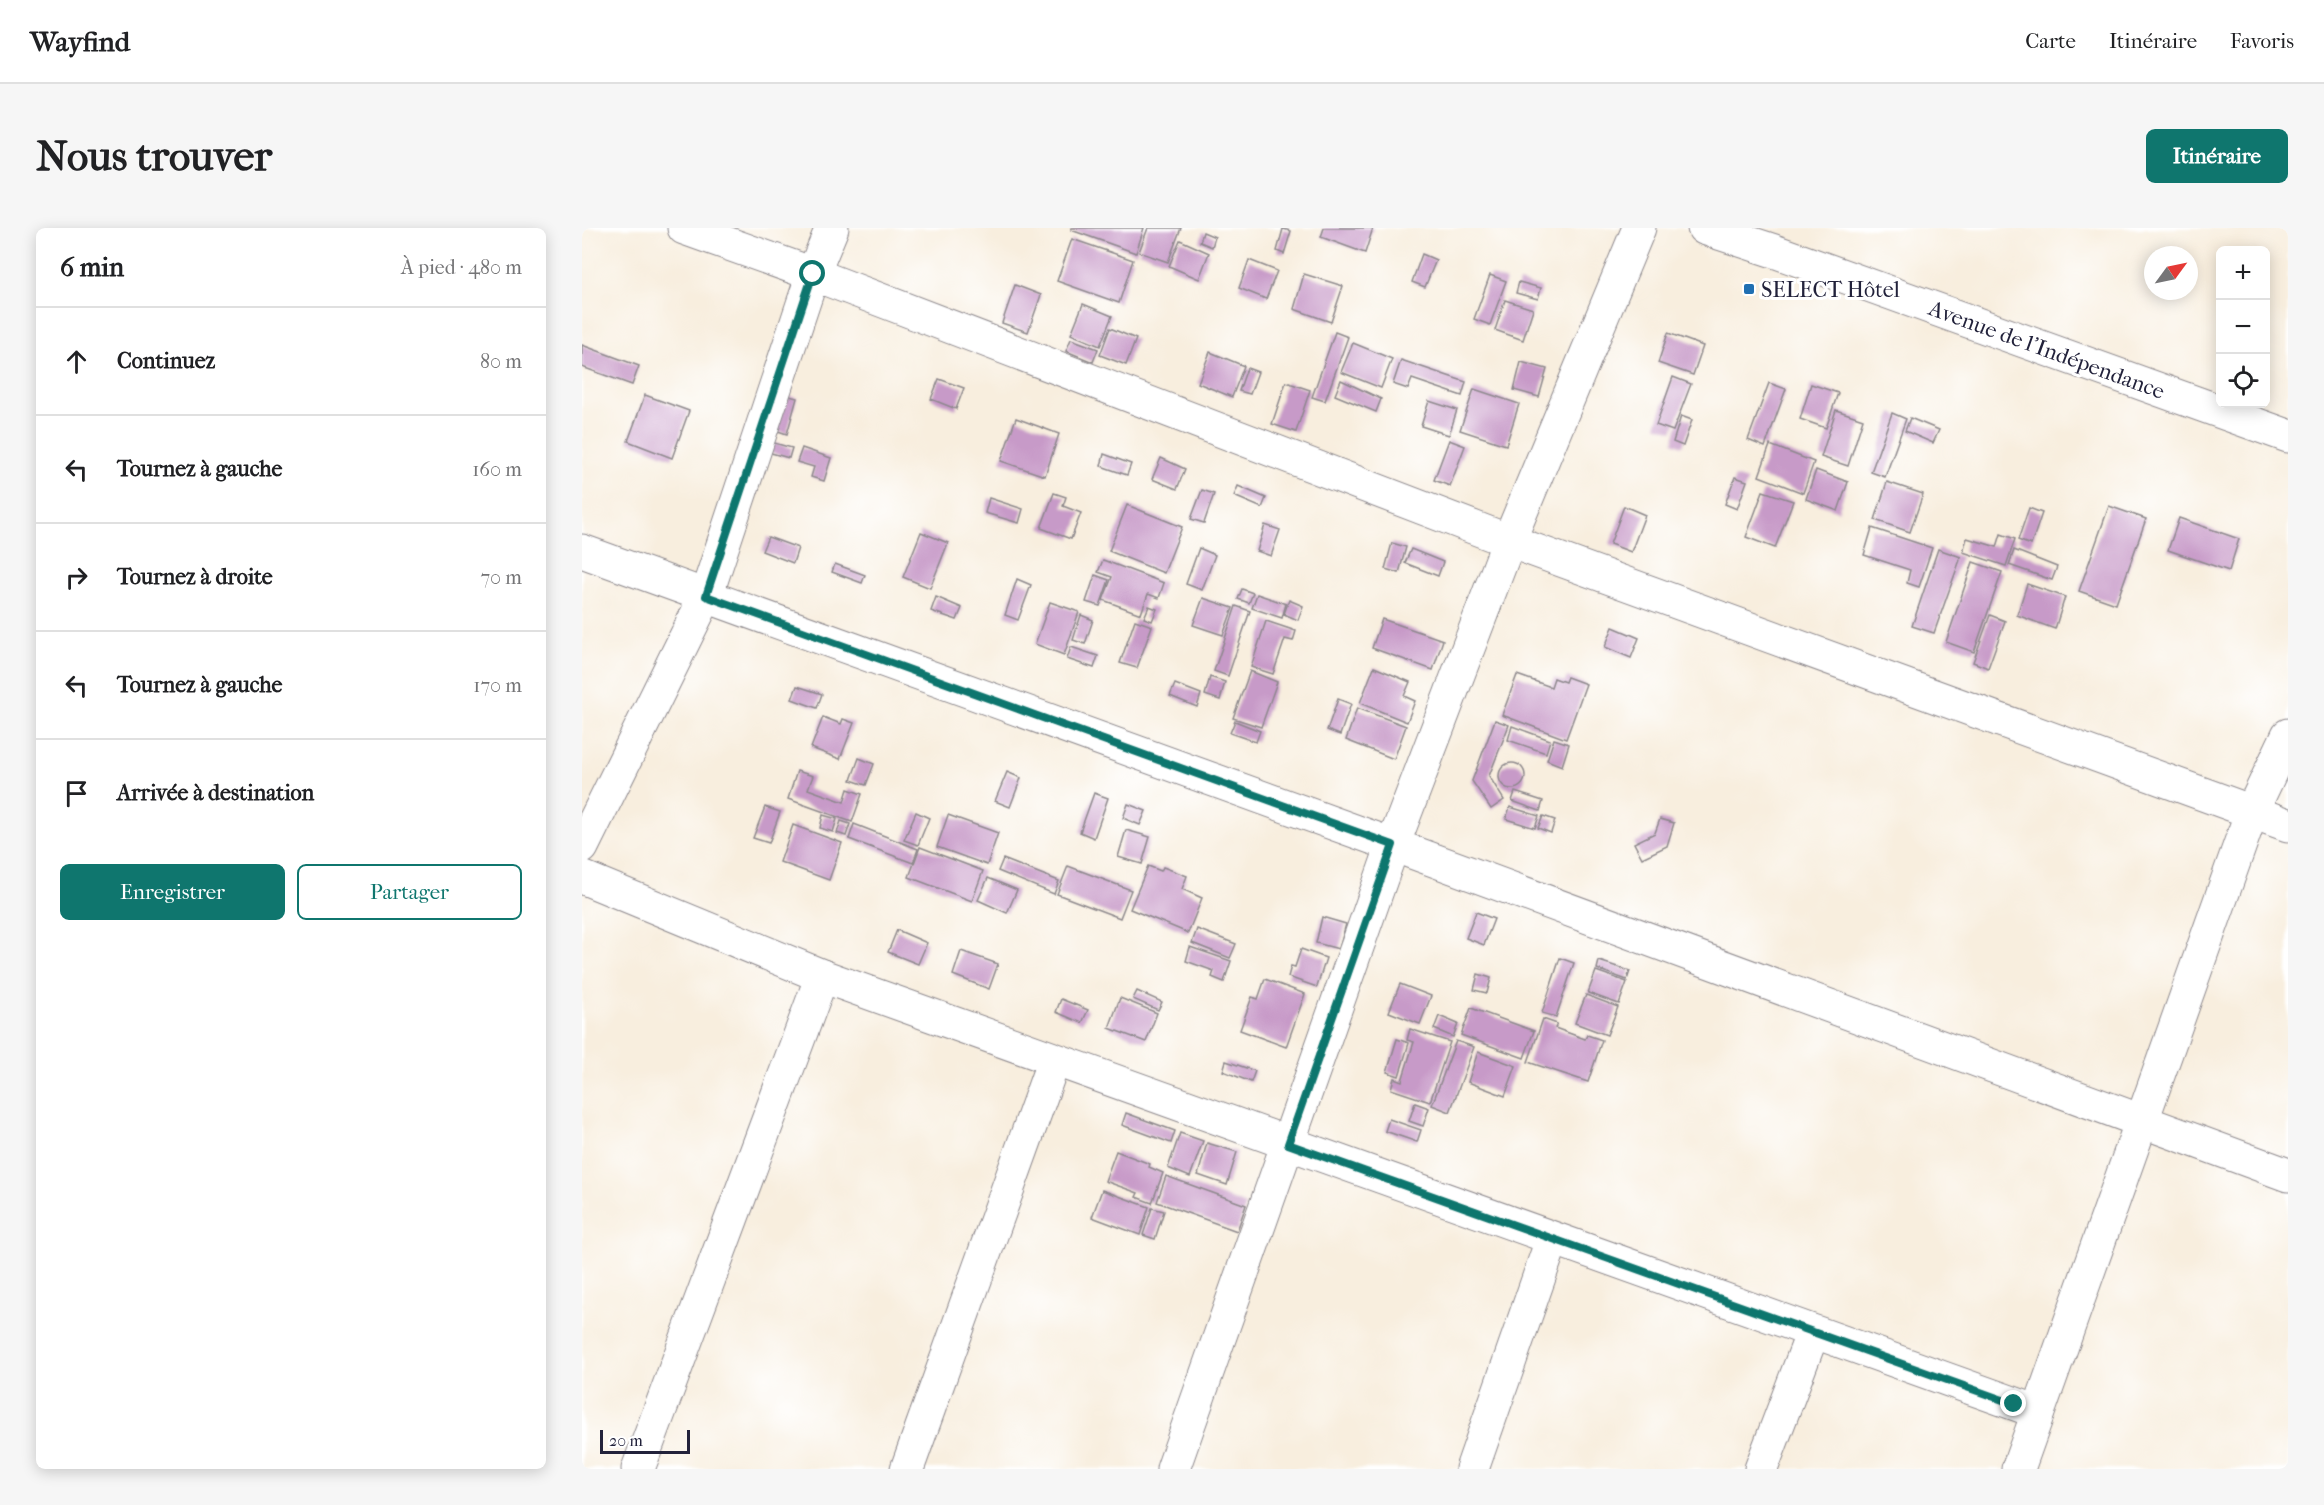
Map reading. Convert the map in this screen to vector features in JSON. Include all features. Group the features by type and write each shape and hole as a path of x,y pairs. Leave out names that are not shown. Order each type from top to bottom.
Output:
{"main road":[{"path":"684,228 813,274 1509,541 2288,825"},
{"path":"582,847 706,596 813,274 832,228"},
{"path":"1173,1469 1393,845 1509,541 1639,228"},
{"name":"Avenue de l'Indépendance","path":"1704,228 2288,436"},
{"path":"582,551 1393,845 2288,1175"},
{"path":"2018,1469 2252,811 2288,735"},
{"path":"582,877 822,976 1552,1240 2038,1412"},
{"path":"638,1469 822,976"},
{"path":"907,1469 1054,1060"},
{"path":"1472,1469 1552,1240"},
{"path":"1761,1469 1813,1332"}],"building":[{"path":"1072,228 1144,228 1136,253 1071,230"},
{"path":"1148,228 1181,228 1168,262 1139,252"},
{"path":"1324,228 1373,228 1365,253 1321,237"},
{"path":"1283,229 1291,231 1284,254 1277,251"},
{"path":"1203,232 1215,237 1212,247 1200,242"},
{"path":"1072,239 1133,260 1119,303 1057,281"},
{"path":"1180,240 1209,253 1199,279 1169,266"},
{"path":"1422,254 1436,260 1425,287 1412,282"},
{"path":"1249,260 1277,271 1266,299 1239,288"},
{"path":"1304,274 1343,286 1331,322 1294,309"},
{"path":"1490,275 1506,281 1490,325 1474,319"},
{"path":"1519,282 1541,288 1538,299 1516,293"},
{"path":"1015,285 1041,295 1028,332 1002,323"},
{"path":"1505,300 1533,309 1523,340 1495,330"},
{"path":"1083,304 1112,316 1100,346 1071,334"},
{"path":"1110,328 1136,339 1126,365 1100,355"},
{"path":"1335,332 1348,337 1325,401 1312,397"},
{"path":"1668,333 1703,346 1693,375 1658,363"},
{"path":"1071,339 1098,349 1093,362 1066,351"},
{"path":"1353,343 1392,359 1381,388 1341,372"},
{"path":"582,345 639,366 632,385 582,367"},
{"path":"1210,352 1244,366 1232,397 1198,383"},
{"path":"1401,360 1466,382 1462,396 1412,379 1408,389 1393,384"},
{"path":"1521,362 1547,369 1539,397 1514,390"},
{"path":"1247,368 1258,372 1250,394 1239,391"},
{"path":"1673,377 1691,384 1673,431 1656,425"},
{"path":"939,379 964,388 956,409 931,399"},
{"path":"1341,380 1381,399 1376,412 1335,395"},
{"path":"1286,382 1310,390 1296,432 1272,424"},
{"path":"1769,383 1786,389 1765,447 1748,440"},
{"path":"1811,384 1838,393 1826,428 1800,419"},
{"path":"1474,389 1519,404 1506,445 1460,430"},
{"path":"782,394 797,398 787,434 772,429"},
{"path":"645,395 689,411 672,458 628,441"},
{"path":"1429,401 1457,410 1449,435 1421,426"},
{"path":"1836,410 1863,419 1848,466 1821,457"},
{"path":"1892,413 1906,419 1885,477 1871,472"},
{"path":"1681,416 1692,420 1683,446 1673,442"},
{"path":"1016,418 1059,434 1045,476 1001,461"},
{"path":"1910,418 1939,430 1933,443 1905,431"},
{"path":"1449,440 1465,446 1450,486 1434,480"},
{"path":"767,441 792,448 789,458 764,451"},
{"path":"1770,445 1814,462 1803,493 1759,476"},
{"path":"802,448 831,458 824,481 811,477 814,467 797,462"},
{"path":"1104,454 1131,464 1127,475 1101,466"},
{"path":"1161,458 1185,469 1177,489 1152,479"},
{"path":"1816,470 1848,482 1838,511 1806,499"},
{"path":"1735,477 1747,481 1737,509 1725,504"},
{"path":"1887,482 1923,494 1910,532 1875,520"},
{"path":"1238,486 1266,498 1262,508 1234,496"},
{"path":"1202,490 1214,494 1204,523 1191,519"},
{"path":"1763,491 1793,501 1775,548 1746,537"},
{"path":"1054,493 1066,497 1063,506 1081,513 1071,539 1041,528"},
{"path":"989,498 1023,509 1019,523 985,513"},
{"path":"1127,505 1182,527 1164,573 1109,551"},
{"path":"1624,506 1645,515 1631,552 1610,544"},
{"path":"2109,506 2146,519 2116,604 2079,591"},
{"path":"2029,508 2042,513 2031,545 2018,540"},
{"path":"2179,518 2239,539 2229,571 2168,550"},
{"path":"1265,525 1280,530 1271,556 1257,551"},
{"path":"1872,528 1932,548 1919,587 1907,583 1910,570 1864,555"},
{"path":"921,532 948,543 930,588 903,577"},
{"path":"2001,534 2015,539 2006,566 1963,552 1967,538 1997,547"},
{"path":"768,537 798,548 793,563 762,551"},
{"path":"1392,543 1406,547 1399,573 1385,569"},
{"path":"1199,548 1215,555 1202,590 1186,584"},
{"path":"1411,549 1443,562 1438,576 1405,563"},
{"path":"1938,549 1961,557 1934,633 1912,626"},
{"path":"2014,550 2057,567 2052,580 2009,565"},
{"path":"1103,560 1164,583 1159,598 1148,594 1141,614 1103,600 1112,577 1098,572"},
{"path":"1973,562 2002,572 1974,652 1946,642"},
{"path":"835,564 865,575 862,583 832,572"},
{"path":"1095,575 1109,580 1100,606 1086,602"},
{"path":"1017,579 1031,585 1018,620 1005,615"},
{"path":"2027,584 2065,597 2055,629 2017,615"},
{"path":"1242,589 1253,593 1249,603 1238,599"},
{"path":"1257,594 1286,604 1282,618 1252,608"},
{"path":"936,597 962,608 957,620 931,611"},
{"path":"1203,598 1233,608 1223,635 1193,625"},
{"path":"1289,600 1303,606 1298,620 1284,614"},
{"path":"1050,602 1079,612 1064,655 1035,644"},
{"path":"1149,606 1157,609 1152,621 1144,618"},
{"path":"1236,606 1250,611 1228,676 1214,671"},
{"path":"1081,615 1093,620 1085,644 1073,640"},
{"path":"1990,615 2005,621 1988,668 1973,662"},
{"path":"1382,619 1443,640 1433,670 1372,648"},
{"path":"1135,620 1152,626 1137,668 1120,663"},
{"path":"1266,621 1296,631 1293,641 1285,639 1273,674 1251,667"},
{"path":"1613,627 1639,638 1631,658 1605,647"},
{"path":"1071,647 1098,656 1094,668 1067,659"},
{"path":"1374,667 1410,682 1404,696 1415,701 1407,722 1360,703"},
{"path":"1250,671 1277,682 1261,727 1233,718"},
{"path":"1517,675 1551,687 1554,678 1565,682 1567,677 1586,684 1566,739 1502,715"},
{"path":"1210,677 1225,682 1220,700 1205,695"},
{"path":"1175,684 1201,694 1197,707 1170,696"},
{"path":"797,686 822,694 817,708 792,699"},
{"path":"1338,699 1351,704 1340,735 1327,730"},
{"path":"1357,708 1406,726 1394,759 1346,740"},
{"path":"823,717 841,724 843,719 854,723 840,759 811,748"},
{"path":"1495,720 1509,725 1489,776 1504,800 1491,809 1472,781"},
{"path":"1235,721 1260,731 1256,742 1230,733"},
{"path":"1512,726 1550,740 1546,753 1508,740"},
{"path":"1554,739 1569,744 1562,766 1547,760"},
{"path":"859,758 874,764 866,785 851,780"},
{"path":"1512,763 1522,766 1525,776 1522,786 1512,789 1502,786 1499,776 1502,766"},
{"path":"797,771 813,776 808,789 844,802 848,789 862,794 852,822 788,799"},
{"path":"1007,772 1021,778 1010,807 995,801"},
{"path":"1515,792 1543,801 1540,811 1512,801"},
{"path":"1094,793 1108,798 1094,838 1080,832"},
{"path":"1128,804 1146,811 1140,825 1123,818"},
{"path":"765,807 780,812 769,843 753,838"},
{"path":"1510,807 1539,816 1535,828 1506,819"},
{"path":"916,812 929,818 918,845 904,840"},
{"path":"823,815 837,819 833,832 820,828"},
{"path":"948,815 998,833 987,865 937,847"},
{"path":"1543,816 1555,820 1551,833 1538,828"},
{"path":"1660,819 1674,823 1667,846 1642,858 1634,843 1655,833"},
{"path":"841,821 850,824 846,836 837,833"},
{"path":"854,824 918,849 913,863 849,839"},
{"path":"793,825 842,843 829,880 780,862"},
{"path":"1126,830 1150,837 1142,864 1118,857"},
{"path":"920,847 983,871 972,901 909,877"},
{"path":"1003,859 1059,881 1054,894 998,871"},
{"path":"1068,866 1131,890 1120,918 1057,894"},
{"path":"1148,866 1161,871 1163,867 1187,876 1182,889 1202,898 1188,933 1130,909"},
{"path":"988,878 1017,890 1007,913 978,900"},
{"path":"1476,912 1494,919 1484,945 1466,938"},
{"path":"1322,917 1346,924 1339,949 1316,943"},
{"path":"1197,929 1236,944 1230,958 1192,943"},
{"path":"897,930 927,943 918,964 888,952"},
{"path":"1190,947 1231,961 1224,982 1212,977 1214,971 1186,961"},
{"path":"1301,949 1326,958 1317,987 1288,977 1291,966 1295,967"},
{"path":"961,951 998,964 989,989 953,975"},
{"path":"1560,958 1574,963 1556,1017 1542,1013"},
{"path":"1599,961 1630,971 1627,980 1597,969"},
{"path":"1596,971 1627,982 1619,1004 1588,993"},
{"path":"1478,974 1491,978 1487,993 1474,990"},
{"path":"1265,979 1305,994 1286,1047 1240,1030 1252,997 1258,999"},
{"path":"1400,984 1431,996 1420,1024 1389,1012"},
{"path":"1137,991 1162,1002 1158,1010 1133,999"},
{"path":"1586,995 1618,1007 1607,1035 1575,1023"},
{"path":"1120,998 1157,1013 1146,1042 1109,1028"},
{"path":"1061,999 1088,1010 1082,1023 1056,1012"},
{"path":"1471,1008 1534,1031 1524,1058 1461,1035"},
{"path":"1439,1016 1458,1024 1453,1037 1434,1029"},
{"path":"1543,1019 1557,1024 1555,1028 1585,1039 1587,1035 1602,1040 1588,1082 1528,1062"},
{"path":"1410,1029 1450,1042 1430,1102 1391,1089 1394,1078 1402,1081 1414,1042 1407,1040"},
{"path":"1397,1039 1409,1043 1399,1076 1387,1072"},
{"path":"1456,1041 1474,1047 1450,1112 1432,1105"},
{"path":"1478,1052 1516,1066 1505,1096 1468,1082"},
{"path":"1226,1061 1255,1071 1251,1082 1223,1071"},
{"path":"1415,1103 1429,1108 1423,1126 1409,1121"},
{"path":"1126,1113 1175,1131 1171,1143 1122,1125"},
{"path":"1389,1119 1421,1130 1417,1142 1385,1131"},
{"path":"1180,1133 1203,1141 1190,1177 1168,1168"},
{"path":"1207,1143 1237,1152 1227,1185 1198,1175"},
{"path":"1116,1151 1150,1164 1149,1167 1163,1173 1152,1203 1136,1197 1138,1193 1105,1181"},
{"path":"1166,1176 1246,1205 1237,1231 1157,1202"},
{"path":"1102,1190 1149,1207 1140,1235 1092,1217"},
{"path":"1152,1208 1164,1211 1155,1239 1143,1235"}],"place":[{"name":"SELECT Hôtel","path":"1749,289"}],"route":[{"path":"813,274 706,596 1393,845 1288,1144 2014,1404"}]}
